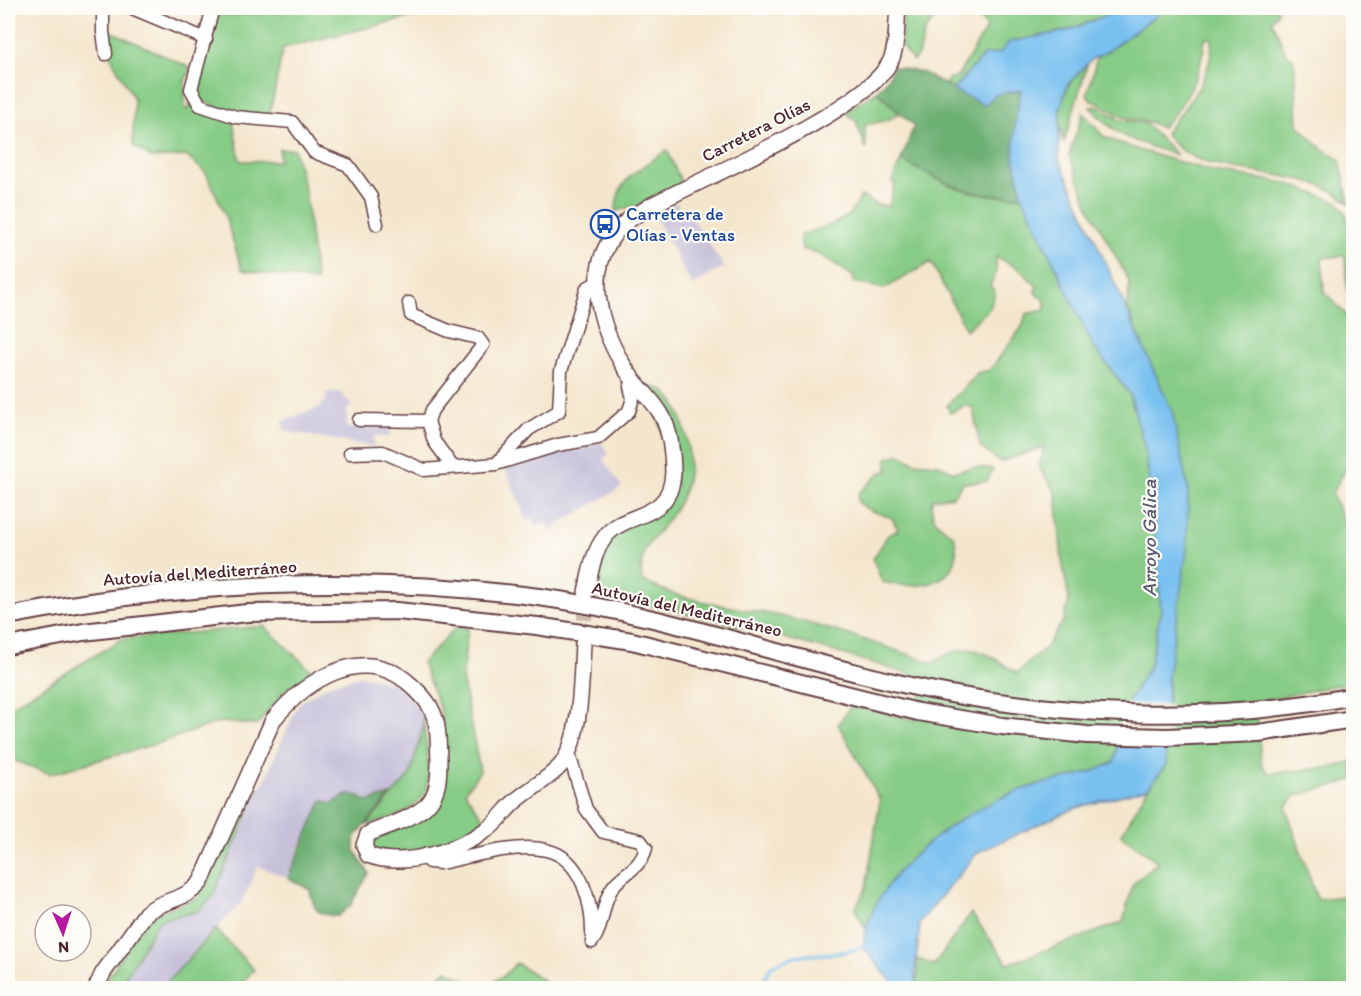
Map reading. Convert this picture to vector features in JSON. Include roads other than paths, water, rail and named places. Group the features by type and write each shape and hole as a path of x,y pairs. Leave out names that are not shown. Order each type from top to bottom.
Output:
{"highway":[{"name":"Autovía del Mediterráneo","path":"8,616 83,602 242,586 392,584 539,597 634,615 922,688 999,702 1088,711 1171,714 1256,710 1353,696"},
{"path":"8,646 83,632 247,613 396,611 537,626 632,641 918,712 1088,735 1167,737 1258,733 1353,719"}],"main road":[{"name":"Carretera Olías","path":"596,283 600,265 615,232 630,219 820,120 869,87 891,60 898,8"},
{"path":"586,592 594,559 605,535 656,508 668,493 670,483 671,448 663,416 635,382 610,341 596,283"},
{"path":"96,988 103,974 146,913 155,906 187,897 201,882 273,720 291,698 313,681 328,674 360,666 389,670 401,676 426,699 437,729 439,776 435,792 426,805 408,817 368,834 364,845 368,855 383,861 427,854 472,839 491,826 515,801 561,765 568,751 579,699 583,644"}],"street":[{"path":"103,8 106,54"},
{"path":"132,8 207,39"},
{"path":"213,8 207,39 191,89 200,105 236,117 292,122 314,152 348,165 371,197 377,224"},
{"path":"496,464 529,429 559,411 561,371 587,288 596,283"},
{"path":"409,303 411,315 449,331 478,338 483,345 432,410 428,421 434,441 452,466"},
{"path":"350,453 383,452 424,470 496,464 558,445 598,438 629,411 633,398 630,387 635,382"},
{"path":"359,420 428,421"},
{"path":"427,854 429,862 440,863 531,849 547,850 559,856 575,869 582,881 592,925 592,942 599,933 604,903 615,884 633,871 644,858 646,848 640,840 603,832 586,809 568,751"}],"water":[{"path":"1126,8 1167,8 1106,52 1092,59 1068,84 1060,109 1059,159 1172,411 1188,489 1187,549 1168,677 1166,765 1148,788 1073,809 978,852 920,922 915,972 918,988 897,988 863,947 869,920 882,894 923,848 948,828 975,811 1027,788 1082,774 1114,762 1128,702 1150,665 1161,610 1145,449 1130,394 1093,346 1022,196 1014,156 1015,124 1021,90 995,95 985,105 953,90 984,55 1000,53 1009,42 1066,31"}],"waterway":[{"path":"760,988 771,966 794,956 840,953 865,947"}],"tunnel":[{"path":"583,643 586,592"}],"place":[{"name":"Carretera de Olías - Ventas","path":"605,224"}],"water label":[{"name":"Arroyo Gálica","path":"1149,538"}]}
